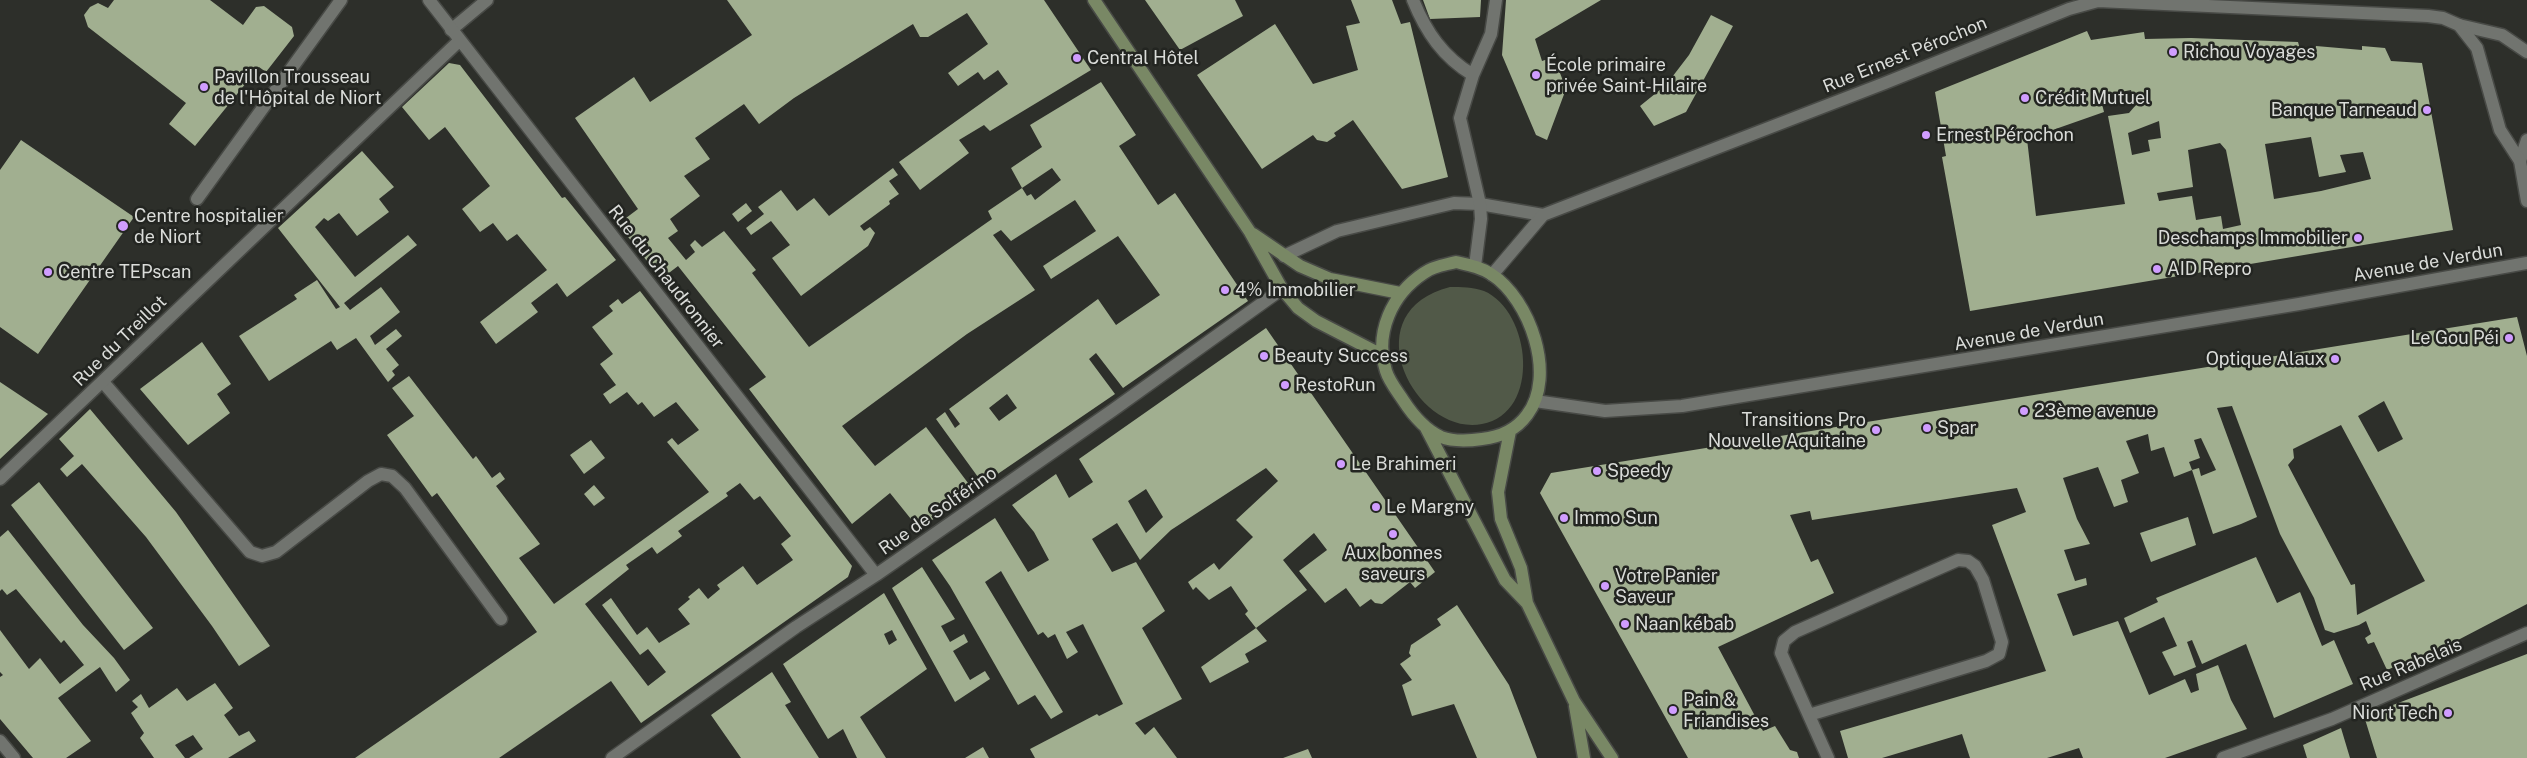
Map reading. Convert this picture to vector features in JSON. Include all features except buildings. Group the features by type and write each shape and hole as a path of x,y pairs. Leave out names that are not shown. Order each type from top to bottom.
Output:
{"main road":[{"path":"1094,0 1250,232 1282,289 1298,308 1316,321 1382,355"},
{"path":"1250,232 1300,266 1330,279 1400,292"},
{"path":"1424,426 1440,436 1457,441 1492,438 1510,431 1521,423 1535,401 1540,379 1536,347 1530,325 1518,302 1505,286 1492,275 1475,266 1456,262 1438,266 1424,272 1400,292 1385,325 1382,355 1386,372 1396,389 1424,426 1505,580 1527,603"},
{"path":"1510,431 1498,492 1501,519 1521,568 1527,603 1574,701 1612,758"},
{"path":"1574,701 1584,758"}],"street":[{"path":"196,200 340,0"},
{"name":"Rue du Chaudronnier","path":"429,0 876,575"},
{"path":"451,30 487,0"},
{"path":"1413,0 1421,20 1437,45 1459,66 1473,75"},
{"path":"1475,266 1481,219 1480,204 1460,118 1473,75 1491,34 1496,0"},
{"name":"Rue Ernest Pérochon","path":"1492,275 1543,215 2069,9 2098,1 2428,16 2443,18 2459,25 2502,35 2527,52"},
{"path":"2459,25 2476,48 2500,130 2520,161 2527,201"},
{"name":"Rue du Treillot","path":"0,479 459,41"},
{"path":"2520,161 2527,140"},
{"path":"1284,256 1337,231 1454,203 1480,204 1543,215"},
{"name":"Avenue de Verdun","path":"1535,401 1605,411 1682,406 2299,304 2527,263"},
{"name":"Rue de Solférino","path":"612,758 796,627 876,575 1282,289"},
{"path":"103,382 250,552 262,556 276,552 368,481 381,474 392,476 405,488 501,619"},
{"path":"1809,715 1986,661 1999,654 2002,642 1983,580 1975,566 1968,561 1958,560 1795,632 1784,641 1781,653 1828,758"},
{"name":"Rue Rabelais","path":"2223,758 2332,718 2527,634"},
{"path":"0,741 14,758"}],"green space":[{"path":"1450,287 1467,287 1484,291 1500,302 1512,319 1520,339 1523,361 1521,382 1514,401 1501,416 1482,424 1457,423 1435,412 1416,393 1404,370 1399,345 1404,321 1420,301"}],"place":[{"name":"Richou Voyages","path":"2173,52"},
{"name":"Central Hôtel","path":"1077,58"},
{"name":"École primaire privée Saint-Hilaire","path":"1536,75"},
{"name":"Pavillon Trousseau de l'Hôpital de Niort","path":"204,87"},
{"name":"Crédit Mutuel","path":"2025,98"},
{"name":"Banque Tarneaud","path":"2427,110"},
{"name":"Ernest Pérochon","path":"1926,135"},
{"name":"Centre hospitalier de Niort","path":"123,226"},
{"name":"Deschamps Immobilier","path":"2358,238"},
{"name":"AID Repro","path":"2157,269"},
{"name":"Centre TEPscan","path":"48,272"},
{"name":"4% Immobilier","path":"1225,290"},
{"name":"Le Gou Péi","path":"2509,338"},
{"name":"Beauty Success","path":"1264,356"},
{"name":"Optique Alaux","path":"2335,359"},
{"name":"RestoRun","path":"1285,385"},
{"name":"23ème avenue","path":"2024,411"},
{"name":"Spar","path":"1927,428"},
{"name":"Transitions Pro Nouvelle Aquitaine","path":"1876,430"},
{"name":"Le Brahimeri","path":"1341,464"},
{"name":"Speedy","path":"1597,471"},
{"name":"Le Margny","path":"1376,507"},
{"name":"Immo Sun","path":"1564,518"},
{"name":"Aux bonnes saveurs","path":"1393,534"},
{"name":"Votre Panier Saveur","path":"1605,586"},
{"name":"Naan kébab","path":"1625,624"},
{"name":"Pain & Friandises","path":"1673,710"},
{"name":"Niort Tech","path":"2448,713"}]}
